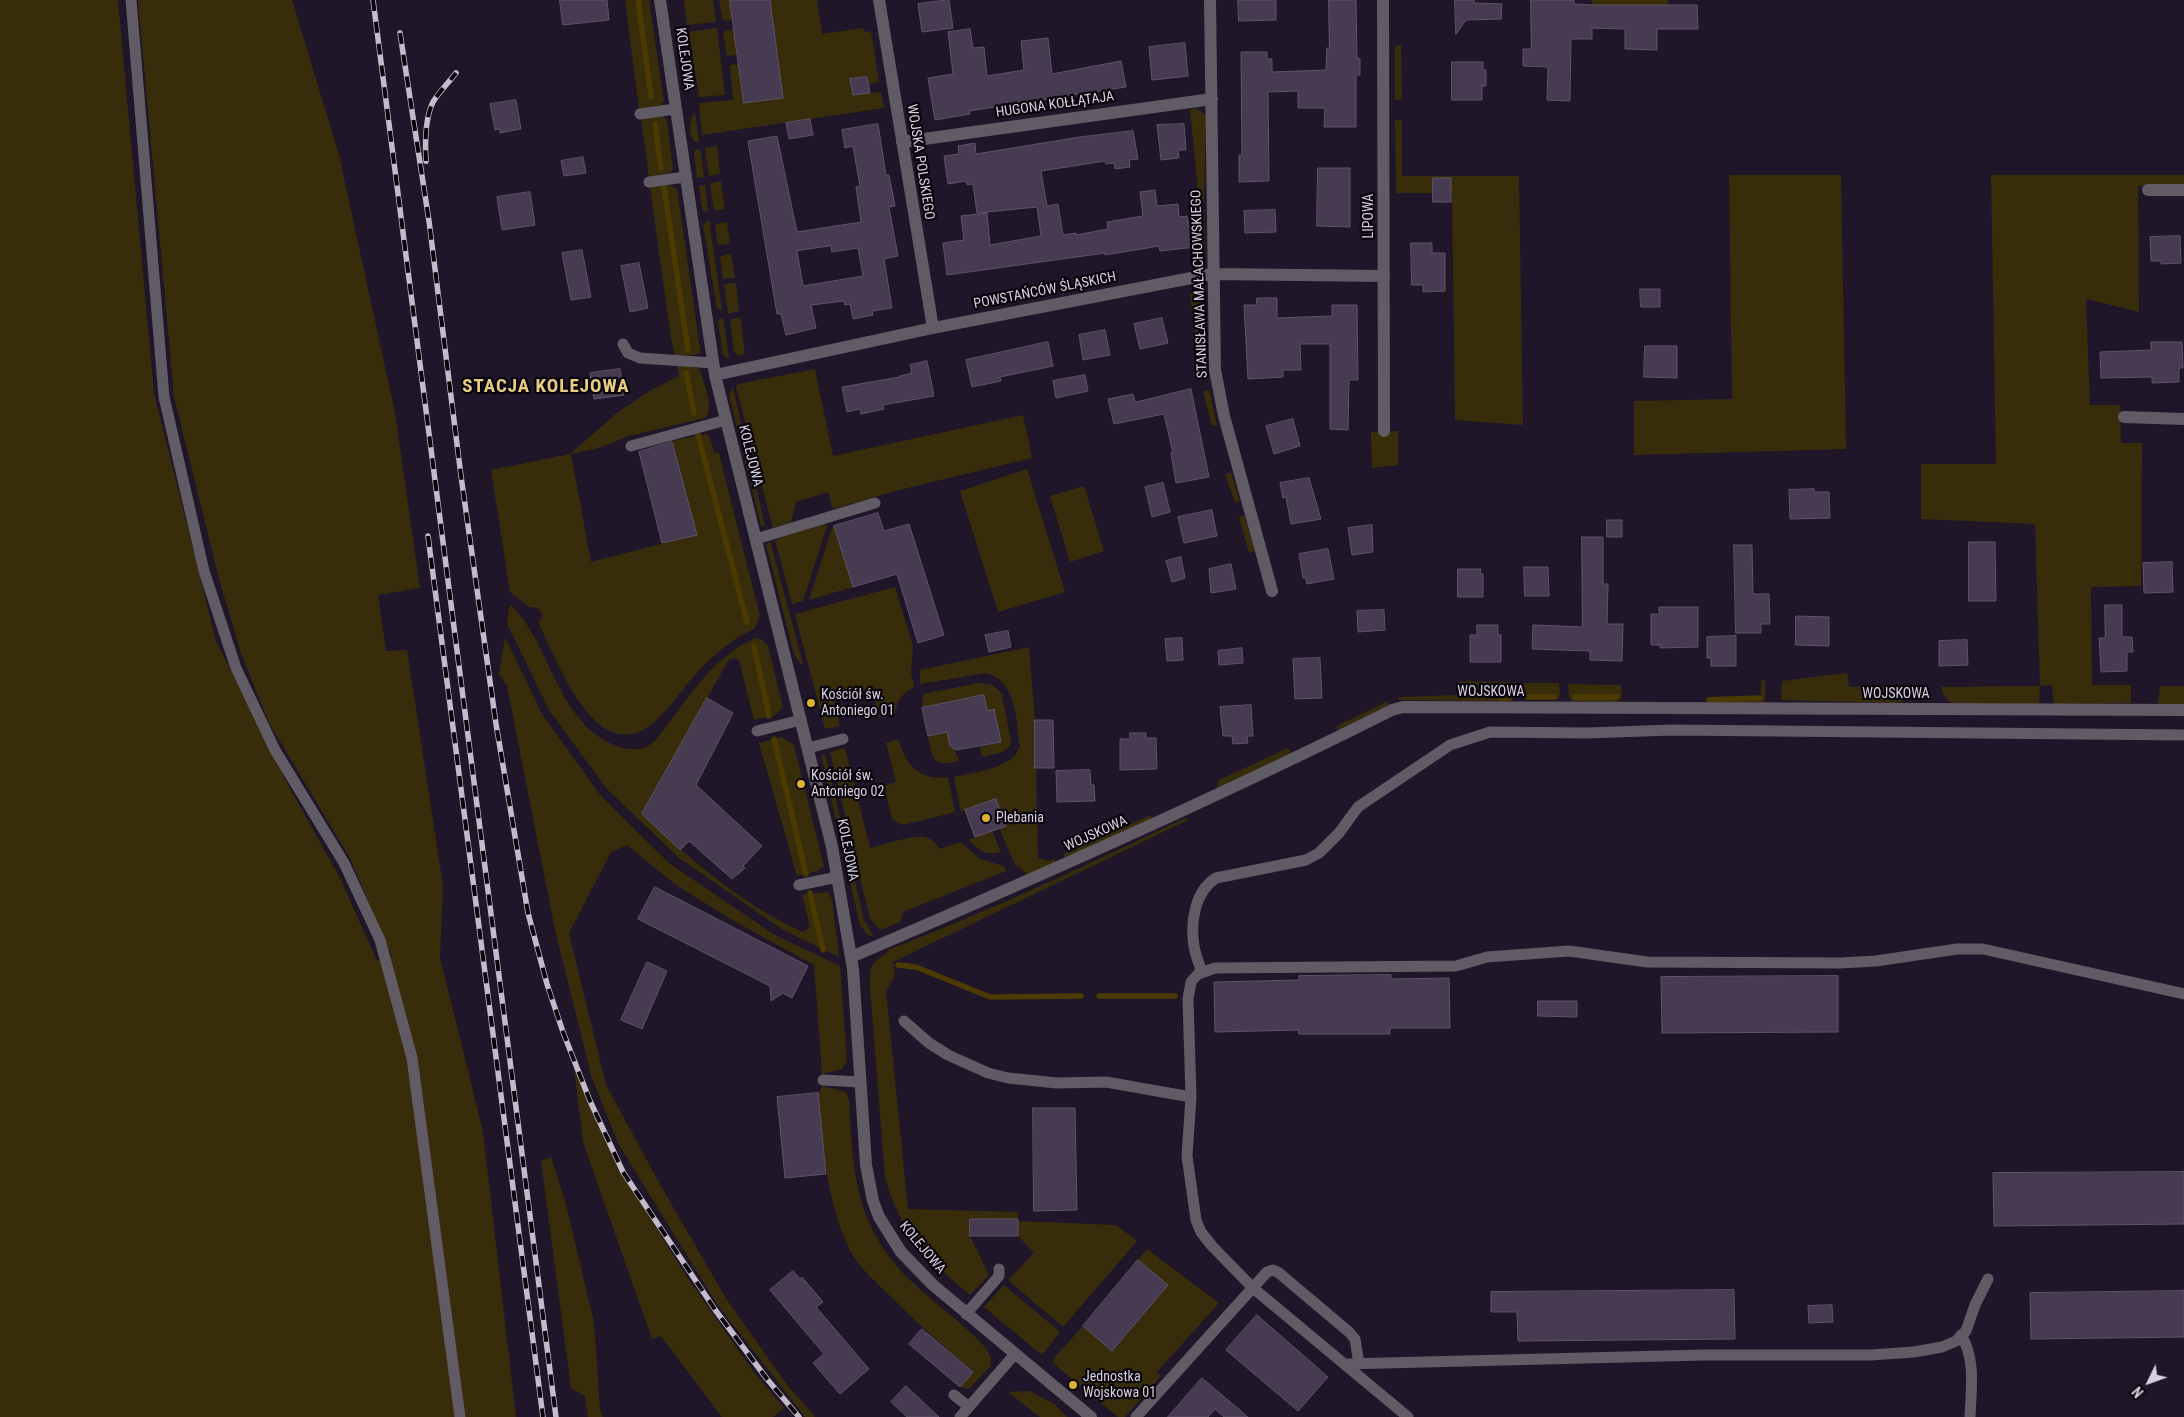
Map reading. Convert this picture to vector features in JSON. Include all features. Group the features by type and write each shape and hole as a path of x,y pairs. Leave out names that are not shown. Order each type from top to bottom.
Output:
{"street":[{"name":"KOLEJOWA","path":"660,0 714,369 832,846 851,957 866,1165 871,1193 880,1217 901,1252 915,1267 966,1314 1091,1417"},
{"name":"WOJSKA POLSKIEGO","path":"879,0 933,328"},
{"name":"STANISŁAWA MAŁACHOWSKIEGO","path":"1210,0 1212,274 1215,370 1224,416 1272,591"},
{"name":"LIPOWA","path":"1382,0 1384,431"},
{"name":"HUGONA KOŁŁĄTAJA","path":"902,142 1212,99"},
{"path":"2148,190 2184,190"},
{"name":"POWSTAŃCÓW ŚLĄSKICH","path":"714,369 1212,274 1384,276"},
{"path":"2124,417 2184,419"},
{"name":"WOJSKOWA","path":"851,957 1110,845 1315,749 1392,710 1403,707 2184,710"}],"lane":[{"path":"132,0 164,397 204,571 236,668 275,750 344,863 380,940 412,1058 460,1417"},
{"path":"640,114 676,110"},
{"path":"649,182 685,177"},
{"path":"624,344 628,353 640,358 714,369"},
{"path":"631,446 726,420"},
{"path":"756,539 875,503"},
{"path":"756,731 801,720"},
{"path":"1202,972 1194,947 1193,924 1199,898 1208,883 1216,878 1306,860 1319,853 1339,833 1358,807 1450,745 1490,732 1587,733 1672,730 2184,735"},
{"path":"808,748 843,739"},
{"path":"799,885 837,877"},
{"path":"1408,1417 1253,1288 1212,1246 1196,1220 1187,1156 1191,1097 1188,999 1191,982 1198,974 1214,968 1456,966 1487,957 1569,951 1647,962 1840,963 1876,961 1957,949 1982,949 2008,953 2184,994"},
{"path":"904,1020 929,1043 948,1055 988,1073 1057,1083 1106,1082 1191,1097"},
{"path":"823,1080 860,1082"},
{"path":"966,1314 999,1276 999,1269"},
{"path":"1136,1417 1267,1272 1273,1270 1279,1272 1350,1332 1355,1339 1359,1364"},
{"path":"1345,1364 1704,1355 1871,1355 1914,1352 1942,1347 1956,1341 1966,1331 1975,1305 1988,1279"},
{"path":"1961,1335 1967,1345 1972,1375 1970,1417"},
{"path":"960,1417 1015,1354"},
{"path":"954,1395 969,1407"}],"shaded area":[{"path":"0,0 118,0 154,393 216,641 288,785 340,878 377,961 392,957 350,858 269,723 241,653 219,579 174,397 138,0 292,0 339,155 395,413 420,588 378,595 386,651 407,650 443,886 440,958 483,1132 516,1417 0,1417"},
{"path":"625,0 649,0 664,101 659,106 639,109"},
{"path":"684,0 713,0 716,22 687,25"},
{"path":"719,0 730,0 733,20 723,21"},
{"path":"770,0 817,0 822,34 863,28 864,32 871,31 879,82 869,84 867,77 850,79 853,95 881,92 884,108 702,135 699,103 733,100 730,65 739,64 744,103 783,98"},
{"path":"1592,0 1668,0 1669,5 1592,5"},
{"path":"717,28 725,95 699,97 689,32"},
{"path":"734,29 737,55 727,56 723,32"},
{"path":"1401,45 1402,99 1395,100 1395,46"},
{"path":"1196,108 1206,118 1204,202 1199,200 1190,110"},
{"path":"695,112 699,142 695,142 692,139 690,131 691,120"},
{"path":"663,116 667,120 673,170 669,173 649,177 641,119"},
{"path":"1395,120 1402,120 1402,176 1519,176 1523,425 1455,420 1452,193 1396,193"},
{"path":"717,146 720,174 709,176 705,148"},
{"path":"700,149 704,177 697,178 694,154 695,150"},
{"path":"1729,175 1841,175 1846,449 1634,455 1634,401 1732,399"},
{"path":"1991,175 2184,175 2184,185 2138,186 2139,312 2086,299 2090,405 2120,405 2121,443 2142,443 2141,586 2091,587 2092,685 2131,685 2131,703 2054,704 2052,685 2040,686 2035,524 1921,519 1921,464 1996,464"},
{"path":"721,181 725,209 714,210 710,183"},
{"path":"664,182 677,189 700,349 700,353 695,355 675,356 671,338 650,187"},
{"path":"705,185 708,211 705,212 702,209 699,186"},
{"path":"1199,210 1204,210 1205,257 1203,263 1194,268 1194,262 1200,258"},
{"path":"709,220 722,310 717,309 703,225"},
{"path":"727,222 730,244 718,245 715,224"},
{"path":"731,254 735,278 723,279 720,256"},
{"path":"736,283 739,311 728,314 724,284"},
{"path":"1190,293 1197,295 1199,303 1205,303 1207,373 1200,378"},
{"path":"723,317 729,359 723,355 718,321"},
{"path":"740,317 745,354 738,356 734,351 730,320"},
{"path":"677,364 700,370 709,402 708,414 705,418 629,436 599,448 571,454 591,562 696,535 672,441 708,434 715,453 719,453 760,616 755,628 727,645 701,667 668,708 653,723 633,734 614,733 597,722 582,705 568,684 540,626 539,621 543,616 538,608 529,607 510,592 491,470 570,454 617,413 648,392 679,376"},
{"path":"815,369 833,456 1023,415 1032,458 899,490 833,509 828,492 796,502 791,522 773,528 736,387 738,384"},
{"path":"733,387 744,435 739,436 729,395"},
{"path":"1209,390 1217,425 1212,426 1203,391"},
{"path":"1398,431 1398,465 1372,468 1371,432"},
{"path":"747,447 765,526 761,526 742,448"},
{"path":"1027,469 1065,592 998,612 960,491"},
{"path":"1231,473 1240,501 1235,503 1225,474"},
{"path":"1084,486 1104,551 1070,562 1050,496"},
{"path":"1244,515 1255,551 1249,553 1239,517"},
{"path":"823,522 827,526 803,601 792,604 775,540"},
{"path":"834,526 853,587 809,600 832,528"},
{"path":"770,541 803,664 800,664 794,654 766,544"},
{"path":"895,587 913,646 911,672 914,687 900,698 895,714 879,718 872,688 833,698 840,726 825,729 795,614"},
{"path":"510,604 537,641 563,695 586,726 601,738 619,747 629,749 642,748 655,741 688,697 725,657 740,646 756,638 761,639 768,646 783,708 775,715 754,720 739,660 729,659 642,814 718,880 780,921 803,932 810,927 802,895 828,892 832,899 839,957 783,930 679,858 607,789 549,710 507,623"},
{"path":"505,637 542,714 601,796 670,864 775,935 840,966 847,1061 842,1069 822,1074 814,965 734,921 676,885 627,845 611,852 569,933 606,1085 662,1188 727,1300 788,1386 815,1417 805,1417 717,1304 619,1145 591,1075 556,935 507,686 499,674"},
{"path":"1029,647 1035,720 1038,858 1050,861 1054,858 1056,864 1032,877 1026,874 1019,866 1016,867 999,828 1006,826 965,810 961,812 954,777 1002,765 1016,754 1020,746 1010,693 1004,684 986,673 920,684 920,670"},
{"path":"1847,673 1849,687 1922,687 1919,694 1898,703 1781,700 1782,681"},
{"path":"1765,680 1765,698 1763,703 1712,702 1709,700 1709,697 1761,696 1761,681"},
{"path":"1460,681 1514,682 1515,696 1511,701 1399,700 1398,697 1458,695"},
{"path":"979,683 993,685 1002,694 1011,742 1007,749 982,757 980,747 1001,742 994,710 987,711 984,695 922,708 923,694"},
{"path":"1523,683 1559,683 1560,695 1558,699 1526,700"},
{"path":"1568,684 1621,685 1622,697 1616,702 1572,701 1569,697"},
{"path":"2040,686 2039,704 1952,703 1945,696 1941,687"},
{"path":"2160,686 2184,686 2184,704 2158,704"},
{"path":"1388,701 1388,705 1338,730 1337,726"},
{"path":"947,732 959,761 944,763 939,762 933,756 928,736"},
{"path":"781,737 794,745 824,866 817,871 797,876 759,743"},
{"path":"898,739 905,756 915,769 929,776 938,778 948,777 955,812 903,825 892,819 884,786 896,782 886,743"},
{"path":"845,748 870,848 916,837 930,839 940,849 960,842 980,859 1004,866 1006,871 903,912 900,922 880,930 870,919 830,752"},
{"path":"1288,748 1290,753 1219,789 1217,787 1219,780"},
{"path":"825,754 864,920 874,937 868,935 860,925 821,755"},
{"path":"1151,815 1151,821 1064,857 1064,854"},
{"path":"1185,818 1188,820 893,962 895,976 886,991 908,1209 1018,1212 1018,1219 970,1219 970,1236 989,1275 970,1295 940,1269 917,1244 907,1230 891,1197 885,1177 870,988 871,968 888,950 1001,903"},
{"path":"992,831 1001,852 986,853 968,840"},
{"path":"572,1050 586,1098 617,1166 689,1280 753,1371 784,1408 773,1417 722,1417 661,1336 652,1339 583,1142"},
{"path":"823,1086 846,1092 849,1100 852,1152 860,1198 878,1240 892,1261 911,1281 976,1338 985,1347 991,1358 991,1366 969,1389 960,1387 973,1371 929,1333 872,1278 851,1252 836,1214 827,1174 818,1093"},
{"path":"551,1157 565,1201 594,1322 600,1410 603,1417 588,1417 585,1396 571,1388 541,1161"},
{"path":"1018,1221 1116,1225 1137,1241 1063,1327 1008,1280 1034,1253 1018,1236"},
{"path":"1147,1249 1219,1303 1157,1372 1161,1376 1125,1417 1118,1417 1053,1363 1056,1356 1083,1326 1113,1351 1168,1285 1138,1260"},
{"path":"1004,1285 1060,1332 1042,1355 984,1307"},
{"path":"1030,1391 1054,1404 1067,1417 1040,1417 1008,1392"}],"building":[{"path":"560,0 607,0 609,20 563,25"},
{"path":"730,0 770,0 783,98 744,103"},
{"path":"949,0 953,28 922,32 918,4"},
{"path":"1238,0 1276,0 1276,20 1239,21"},
{"path":"1329,0 1356,0 1357,59 1360,58 1360,75 1356,75 1356,127 1324,127 1325,108 1298,108 1298,91 1268,92 1269,181 1239,182 1239,155 1242,155 1241,52 1267,52 1267,59 1272,59 1272,72 1326,70 1327,48 1329,48"},
{"path":"1455,0 1474,0 1474,3 1502,4 1501,19 1466,20 1456,34"},
{"path":"1531,0 1574,0 1574,4 1592,5 1697,5 1698,29 1657,29 1657,50 1625,49 1625,29 1592,28 1592,39 1571,39 1570,101 1547,100 1548,67 1523,66 1523,49 1531,49"},
{"path":"970,29 973,48 984,47 987,76 1024,70 1021,41 1048,38 1052,74 1121,61 1126,87 969,111 970,114 935,120 928,78 953,74 948,32"},
{"path":"1185,43 1188,76 1152,80 1149,47"},
{"path":"1452,62 1483,62 1483,70 1486,70 1486,86 1482,86 1482,100 1452,100"},
{"path":"867,77 870,93 853,95 850,79"},
{"path":"516,100 521,129 500,133 500,129 495,130 490,104"},
{"path":"810,119 813,135 789,139 786,123"},
{"path":"878,124 886,175 889,175 895,206 889,207 898,256 884,259 892,308 872,311 873,315 853,319 850,304 845,305 844,301 811,305 816,328 786,335 781,314 777,314 748,141 777,136 797,232 861,222 856,187 860,186 853,146 845,148 842,130","holes":["831,246 832,252 858,248 863,276 803,286 797,251"]},
{"path":"1184,124 1186,150 1178,150 1179,158 1161,160 1157,125"},
{"path":"1133,131 1138,159 1129,160 1130,167 1115,169 1114,163 1106,164 1105,161 1041,171 1047,206 1058,204 1063,235 1076,233 1076,235 1108,229 1107,222 1143,216 1140,192 1155,190 1157,206 1178,204 1179,217 1187,216 1189,227 1194,227 1196,247 1160,251 1159,246 1105,255 1105,253 947,275 943,243 964,240 961,216 987,213 990,245 1041,236 1037,207 977,213 973,184 967,185 966,181 948,184 944,156 959,154 958,146 975,143 976,154 1080,137"},
{"path":"583,157 586,173 564,176 561,161"},
{"path":"1318,168 1350,168 1350,227 1317,226"},
{"path":"1433,178 1451,178 1451,202 1433,202"},
{"path":"530,192 535,225 502,230 497,197"},
{"path":"1275,210 1276,232 1245,233 1244,211"},
{"path":"2180,236 2181,263 2161,264 2161,261 2151,261 2150,237"},
{"path":"1411,243 1432,243 1432,253 1445,253 1445,291 1423,292 1423,285 1412,285"},
{"path":"582,250 591,297 571,300 562,253"},
{"path":"639,263 648,308 630,312 621,266"},
{"path":"1640,289 1660,289 1660,307 1641,307"},
{"path":"1257,298 1277,298 1277,318 1332,316 1332,305 1357,305 1358,380 1349,380 1348,430 1330,429 1330,344 1300,344 1301,370 1283,370 1283,377 1248,379 1244,305 1256,305"},
{"path":"1162,318 1168,343 1140,349 1134,324"},
{"path":"1105,330 1110,355 1083,360 1079,335"},
{"path":"1048,342 1053,366 1000,377 1001,381 972,387 966,360"},
{"path":"2151,342 2182,342 2183,368 2179,368 2179,382 2152,383 2152,377 2101,378 2100,352 2151,350"},
{"path":"1645,346 1677,346 1677,378 1644,377"},
{"path":"927,361 934,396 883,405 884,409 861,414 860,409 847,412 842,387 900,377 912,373 910,365"},
{"path":"620,369 624,395 594,399 590,373"},
{"path":"1085,375 1088,391 1056,398 1053,381"},
{"path":"1191,389 1209,477 1176,483 1171,453 1173,453 1164,414 1114,424 1108,399 1133,394 1135,402"},
{"path":"1293,419 1300,446 1274,454 1266,426"},
{"path":"672,442 697,535 662,543 639,452"},
{"path":"1309,478 1321,519 1291,524 1286,497 1283,498 1280,483"},
{"path":"1163,483 1170,512 1152,517 1145,487"},
{"path":"1814,489 1815,492 1829,492 1830,518 1790,519 1789,490"},
{"path":"1212,510 1217,536 1184,543 1178,517"},
{"path":"878,513 884,531 909,524 944,635 918,643 897,574 853,587 834,526"},
{"path":"1607,520 1622,520 1622,537 1607,537"},
{"path":"1372,525 1373,552 1352,555 1348,528"},
{"path":"1582,537 1603,537 1603,584 1608,584 1607,624 1623,624 1622,661 1590,660 1590,651 1532,649 1533,625 1582,627"},
{"path":"1969,542 1995,542 1996,601 1969,601"},
{"path":"1734,545 1752,545 1753,594 1769,594 1770,624 1761,624 1761,633 1736,633"},
{"path":"1328,549 1334,579 1307,584 1305,577 1303,578 1299,554"},
{"path":"1181,557 1185,578 1172,582 1166,561"},
{"path":"2172,562 2173,592 2144,593 2143,563"},
{"path":"1231,564 1236,589 1211,593 1209,569"},
{"path":"1524,567 1548,567 1549,596 1525,596"},
{"path":"1458,569 1481,569 1480,574 1483,574 1483,597 1458,597"},
{"path":"2105,605 2122,605 2122,637 2132,637 2133,652 2127,652 2127,671 2101,672 2099,638 2105,638"},
{"path":"1659,607 1698,607 1698,647 1660,648 1660,645 1651,645 1651,614 1659,614"},
{"path":"1384,610 1385,630 1358,632 1357,611"},
{"path":"1796,616 1829,617 1829,646 1796,645"},
{"path":"1477,625 1498,625 1498,635 1501,635 1501,662 1470,662 1470,635 1477,635"},
{"path":"1008,631 1011,647 989,652 985,635"},
{"path":"1736,636 1736,666 1711,666 1711,658 1707,658 1707,637"},
{"path":"1182,638 1183,660 1167,661 1165,639"},
{"path":"1967,640 1968,665 1939,666 1939,641"},
{"path":"1242,648 1243,663 1219,665 1218,651"},
{"path":"1320,658 1322,698 1295,699 1293,659"},
{"path":"984,695 987,711 994,709 1001,742 956,750 950,746 947,732 928,736 922,708"},
{"path":"707,698 733,713 696,785 762,846 743,866 745,868 732,879 689,841 680,850 642,814"},
{"path":"1251,705 1253,736 1247,736 1248,743 1233,744 1232,736 1223,736 1220,707"},
{"path":"1035,720 1053,720 1054,768 1035,768"},
{"path":"1130,733 1146,733 1146,738 1156,738 1157,769 1120,770 1120,739 1130,739"},
{"path":"1090,770 1091,785 1094,785 1095,801 1057,802 1056,771"},
{"name":"Plebania","path":"996,799 1006,826 975,837 965,810"},
{"path":"655,887 808,966 792,998 783,993 771,1001 770,986 638,919"},
{"path":"647,962 667,971 642,1029 621,1020"},
{"path":"1391,975 1391,979 1449,978 1450,1028 1390,1028 1390,1034 1299,1034 1298,1030 1215,1032 1214,982 1299,980 1299,976"},
{"path":"1838,976 1838,1032 1662,1033 1661,977"},
{"path":"1538,1001 1577,1001 1577,1017 1538,1016"},
{"path":"818,1093 826,1174 785,1178 777,1097"},
{"path":"1033,1108 1075,1108 1077,1210 1034,1211"},
{"path":"2184,1172 2184,1224 1994,1226 1993,1173"},
{"path":"970,1219 1018,1219 1018,1236 970,1236"},
{"path":"1138,1260 1168,1285 1112,1351 1083,1326"},
{"path":"793,1271 800,1279 802,1277 823,1302 816,1307 869,1369 840,1394 813,1363 824,1354 770,1290"},
{"path":"1734,1290 1735,1339 1518,1341 1517,1312 1491,1312 1491,1292"},
{"path":"2184,1291 2184,1337 2031,1339 2030,1293"},
{"path":"1832,1305 1833,1322 1809,1323 1808,1306"},
{"path":"1257,1315 1328,1377 1298,1411 1226,1350"},
{"path":"922,1329 973,1372 960,1387 909,1344"},
{"path":"1202,1378 1248,1417 1224,1417 1215,1409 1208,1417 1168,1417"},
{"path":"906,1386 939,1417 907,1417 891,1402"}],"waterway":[{"path":"638,0 651,96"},
{"path":"655,124 661,168"},
{"path":"664,187 688,350"},
{"path":"686,373 694,413"},
{"path":"698,435 747,622"},
{"path":"754,646 769,716"},
{"path":"1529,697 1555,697"},
{"path":"1575,697 1617,697"},
{"path":"1500,698 1509,698"},
{"path":"1709,700 1759,698"},
{"path":"774,739 806,874"},
{"path":"810,893 823,950"},
{"path":"898,965 916,967 990,997 1081,996"},
{"path":"1099,996 1175,996"}],"railway":[{"path":"373,0 556,1417"},
{"path":"400,33 429,221 461,476 496,724 528,913 547,984 563,1032 590,1101 623,1172 716,1311 767,1379 799,1417"},
{"path":"426,161 426,131 430,108 435,98 456,73"},
{"path":"428,536 543,1417"}],"place":[{"name":"Kościół św. Antoniego 01","path":"811,703"},
{"name":"Kościół św. Antoniego 02","path":"801,784"},
{"name":"Plebania","path":"986,818"},
{"name":"Jednostka Wojskowa 01","path":"1073,1385"}],"district":[{"name":"STACJA KOLEJOWA","path":"546,387"}]}
